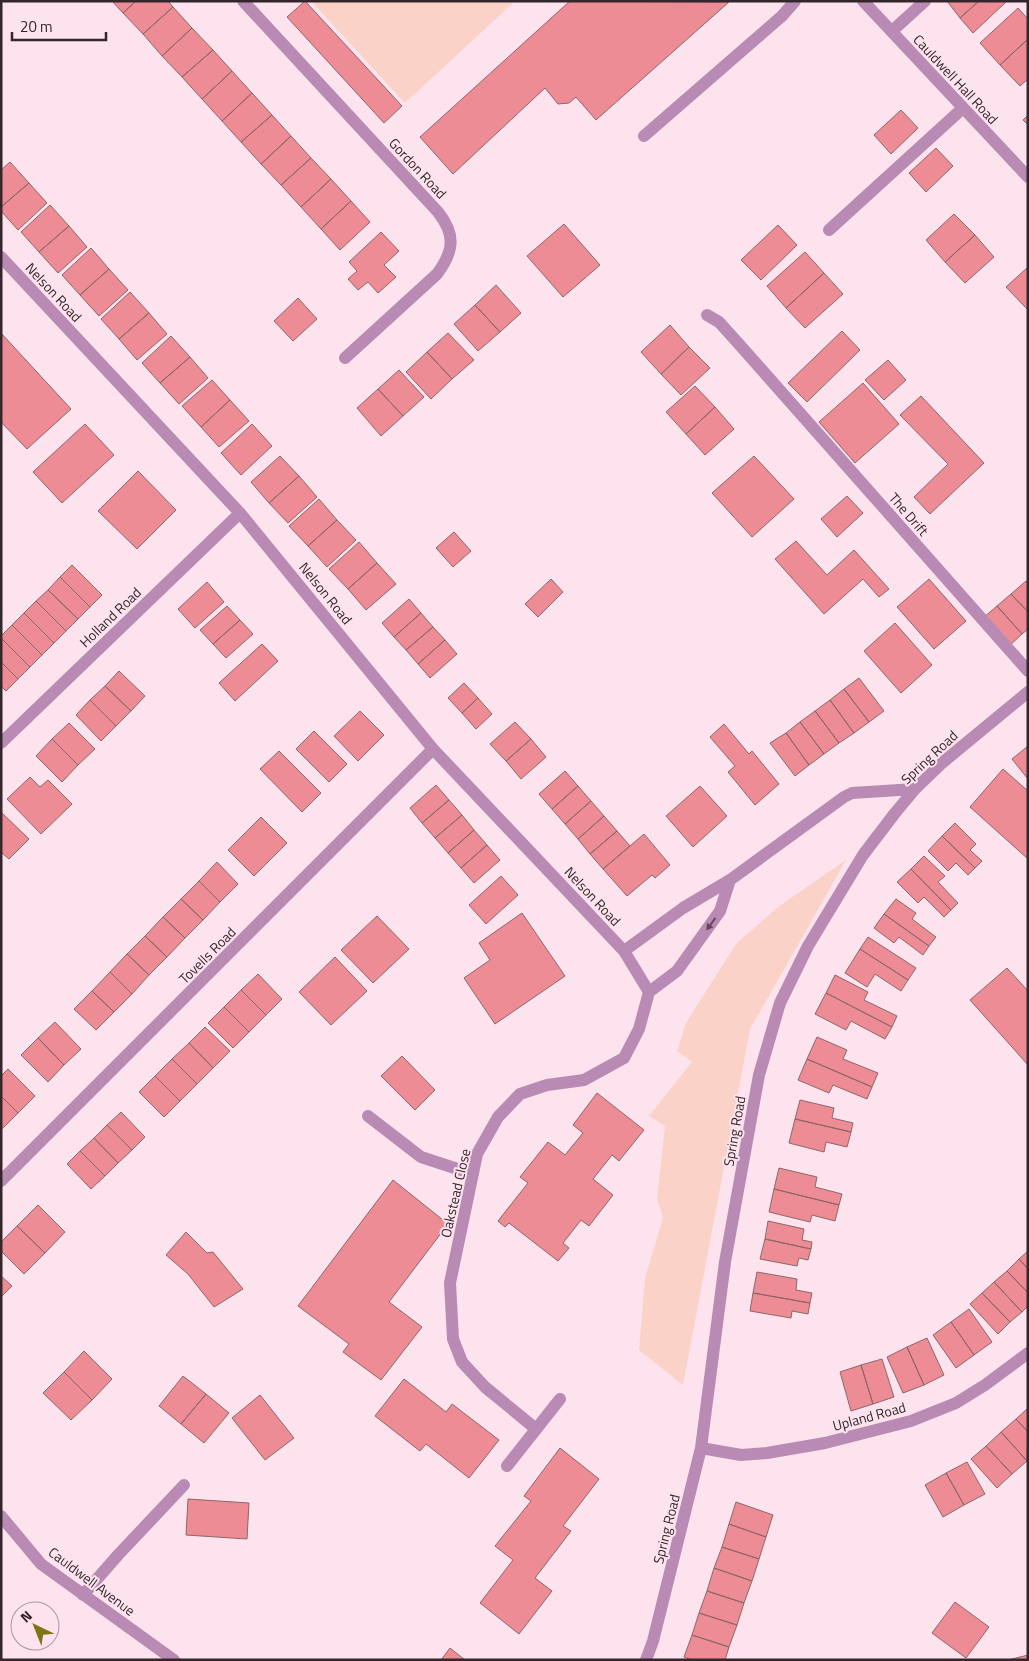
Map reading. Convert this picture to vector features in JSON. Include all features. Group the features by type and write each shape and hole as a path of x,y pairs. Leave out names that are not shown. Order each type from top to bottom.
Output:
{"street":[{"name":"Gordon Road","path":"243,1 447,224 451,249 446,262 437,274 345,358"},
{"path":"644,136 782,16 794,1"},
{"name":"Cauldwell Hall Road","path":"863,1 1028,177"},
{"path":"892,31 925,1"},
{"path":"829,230 963,108"},
{"name":"Nelson Road","path":"1,258 240,513 433,749 624,951 649,992"},
{"name":"The Drift","path":"707,315 718,322 768,377 1028,671"},
{"name":"Holland Road","path":"1,743 240,513"},
{"name":"Spring Road","path":"646,1660 653,1641 701,1448 727,1253 759,1075 780,1003 808,946 863,855 915,789 942,763 1028,692"},
{"name":"Tovells Road","path":"1,1181 433,749"},
{"path":"624,951 683,908 730,880 844,797 852,793 915,789"},
{"path":"649,992 677,971 720,911 730,880"},
{"name":"Oakstead Close","path":"536,1429 485,1387 462,1362 453,1339 450,1283 477,1154 498,1117 520,1094 547,1085 584,1080 624,1058 640,1029 649,992"},
{"path":"368,1116 421,1157 473,1174"},
{"name":"Upland Road","path":"701,1448 741,1455 767,1453 824,1443 911,1421 956,1403 985,1385 1028,1353"},
{"path":"507,1466 560,1399"},
{"path":"83,1594 184,1485"},
{"name":"Cauldwell Avenue","path":"1,1516 41,1564 174,1660"}],"shaded area":[{"path":"311,1 515,1 405,103"},
{"path":"846,860 750,1029 683,1385 639,1350 645,1278 663,1218 657,1199 665,1126 649,1116 692,1062 677,1051 686,1023 736,944 778,907"}],"building":[{"path":"112,1 136,1 123,13"},
{"path":"136,1 168,1 173,7 143,34 123,13"},
{"path":"305,1 402,106 384,123 287,17"},
{"path":"570,1 729,2 596,120 576,97 569,103 558,104 545,88 453,174 420,137"},
{"path":"947,1 979,1 960,18"},
{"path":"979,1 1007,1 973,33 960,18"},
{"path":"173,7 192,28 162,56 143,34"},
{"path":"1018,8 1028,19 1028,39 1000,65 980,43"},
{"path":"192,28 213,50 182,77 162,56"},
{"path":"1028,39 1028,79 1020,86 1000,65"},
{"path":"213,50 232,71 202,99 182,77"},
{"path":"232,71 252,93 222,121 202,99"},
{"path":"252,93 272,115 241,142 222,121"},
{"path":"901,110 918,128 891,154 874,135"},
{"path":"272,115 291,136 261,164 241,142"},
{"path":"1028,115 1028,125 1023,120"},
{"path":"291,136 311,158 281,185 261,164"},
{"path":"936,148 953,166 926,192 909,173"},
{"path":"311,158 331,179 301,207 281,185"},
{"path":"10,162 29,183 1,207 1,170"},
{"path":"331,179 351,201 321,229 301,207"},
{"path":"29,183 47,203 18,230 1,211 1,207"},
{"path":"351,201 370,222 340,250 321,229"},
{"path":"50,205 69,226 39,252 21,232"},
{"path":"954,214 975,235 945,262 926,240"},
{"path":"564,224 600,265 563,297 527,256"},
{"path":"778,225 797,245 761,280 741,260"},
{"path":"69,226 87,247 58,273 39,252"},
{"path":"381,232 399,251 384,265 396,277 378,293 368,282 358,290 348,279 357,271 349,262"},
{"path":"975,235 994,257 965,283 945,262"},
{"path":"91,248 109,269 80,295 62,275"},
{"path":"805,252 824,273 786,308 767,286"},
{"path":"1028,267 1028,310 1006,287"},
{"path":"109,269 128,290 99,316 80,295"},
{"path":"824,273 843,294 805,328 786,308"},
{"path":"496,285 521,313 500,332 475,305"},
{"path":"130,292 149,313 119,339 101,319"},
{"path":"298,298 317,319 293,341 274,321"},
{"path":"475,305 500,332 478,351 454,324"},
{"path":"149,313 167,334 137,360 119,339"},
{"path":"670,325 689,347 661,374 641,352"},
{"path":"842,331 860,350 807,402 788,383"},
{"path":"1,333 71,409 27,449 1,422"},
{"path":"448,333 474,360 452,379 427,352"},
{"path":"171,336 190,357 160,383 142,363"},
{"path":"689,347 710,368 681,395 661,374"},
{"path":"427,352 452,379 431,399 406,372"},
{"path":"190,357 208,378 179,404 160,383"},
{"path":"888,360 906,380 884,400 865,380"},
{"path":"399,370 424,397 403,416 378,389"},
{"path":"212,380 230,400 201,427 182,406"},
{"path":"863,383 899,424 855,463 819,422"},
{"path":"695,386 715,407 686,434 666,412"},
{"path":"378,389 403,416 381,436 357,408"},
{"path":"921,396 984,463 930,514 914,497 948,464 900,415"},
{"path":"230,400 249,421 219,447 201,427"},
{"path":"715,407 734,429 705,455 686,434"},
{"path":"85,424 114,455 62,503 33,472"},
{"path":"252,424 272,446 241,475 221,453"},
{"path":"280,456 299,476 269,503 251,482"},
{"path":"754,456 794,499 752,537 712,493"},
{"path":"138,471 176,510 137,549 98,511"},
{"path":"299,476 317,497 288,523 269,503"},
{"path":"847,496 863,513 837,537 821,519"},
{"path":"319,499 337,520 308,546 289,526"},
{"path":"337,520 356,540 327,567 308,546"},
{"path":"454,532 471,551 453,567 436,548"},
{"path":"796,541 827,575 854,550 889,589 879,597 863,579 824,614 775,559"},
{"path":"359,542 377,563 348,589 329,569"},
{"path":"377,563 396,584 366,610 348,589"},
{"path":"72,565 102,595 90,607 60,577"},
{"path":"60,577 90,607 78,619 48,590"},
{"path":"551,579 563,592 538,617 525,604"},
{"path":"929,579 966,621 934,649 897,607"},
{"path":"1026,581 1028,584 1028,612 1011,594"},
{"path":"207,582 224,602 195,628 178,609"},
{"path":"48,590 78,619 66,631 36,601"},
{"path":"1011,594 1028,612 1028,629 1022,634 997,606"},
{"path":"409,599 421,613 394,637 382,623"},
{"path":"36,601 66,631 54,643 24,613"},
{"path":"227,606 240,620 213,644 200,630"},
{"path":"997,606 1022,634 1008,647 983,618"},
{"path":"24,613 54,643 42,655 12,625"},
{"path":"421,613 433,627 406,650 394,637"},
{"path":"240,620 253,634 226,658 213,644"},
{"path":"895,623 932,665 901,693 864,651"},
{"path":"12,625 42,655 30,667 1,638"},
{"path":"433,627 445,640 418,664 406,650"},
{"path":"1,638 30,667 18,679 1,662"},
{"path":"445,640 457,654 430,678 418,664"},
{"path":"262,644 278,661 235,701 219,683"},
{"path":"1,662 18,679 6,691 1,686"},
{"path":"119,671 145,696 131,711 105,686"},
{"path":"859,678 884,711 869,722 844,689"},
{"path":"464,683 478,698 462,713 448,698"},
{"path":"105,686 131,711 116,726 90,700"},
{"path":"844,689 869,722 854,733 830,700"},
{"path":"478,698 492,714 476,729 462,713"},
{"path":"90,700 116,726 101,741 76,715"},
{"path":"830,700 854,733 839,743 815,711"},
{"path":"360,711 384,735 358,761 334,736"},
{"path":"815,711 839,743 824,754 800,722"},
{"path":"515,722 531,739 506,761 490,744"},
{"path":"800,722 824,754 809,765 786,733"},
{"path":"69,723 95,749 78,765 52,739"},
{"path":"724,724 749,754 752,751 779,784 755,805 728,772 735,766 710,737"},
{"path":"314,731 347,764 329,782 296,749"},
{"path":"786,733 809,765 795,776 770,743"},
{"path":"52,739 78,765 62,782 36,756"},
{"path":"531,739 546,757 521,779 506,761"},
{"path":"1028,746 1028,779 1012,759"},
{"path":"279,751 321,793 302,812 260,769"},
{"path":"1003,769 1028,791 1028,859 970,807"},
{"path":"565,771 578,786 552,809 539,794"},
{"path":"30,777 40,787 48,780 72,804 41,834 7,799"},
{"path":"436,785 449,800 422,823 410,808"},
{"path":"578,786 591,801 565,824 552,809"},
{"path":"700,786 727,816 693,847 666,816"},
{"path":"449,800 462,815 435,838 422,823"},
{"path":"591,801 604,816 578,839 565,824"},
{"path":"1,812 29,839 9,859 1,852"},
{"path":"462,815 474,830 448,853 435,838"},
{"path":"604,816 617,831 590,854 578,839"},
{"path":"261,817 287,843 254,876 228,850"},
{"path":"955,823 976,844 970,850 982,861 975,868 942,836"},
{"path":"474,830 487,845 461,868 448,853"},
{"path":"617,831 630,846 603,869 590,854"},
{"path":"644,834 670,865 655,878 652,875 627,896 603,869"},
{"path":"942,836 975,868 968,875 956,863 948,871 928,851"},
{"path":"487,845 500,860 474,883 461,868"},
{"path":"924,856 945,876 938,882 958,903 951,910 911,869"},
{"path":"217,862 238,884 220,902 199,881"},
{"path":"911,869 951,910 944,917 924,897 918,903 897,882"},
{"path":"501,876 518,895 486,924 469,905"},
{"path":"199,881 220,902 203,920 181,899"},
{"path":"181,899 203,920 185,938 163,917"},
{"path":"896,899 916,913 912,919 936,937 929,946 884,914"},
{"path":"522,913 565,976 495,1024 464,978 490,960 479,943"},
{"path":"884,914 929,946 923,955 899,937 894,943 874,928"},
{"path":"377,916 409,949 373,983 341,950"},
{"path":"163,917 185,938 167,957 145,936"},
{"path":"145,936 167,957 149,975 127,954"},
{"path":"868,937 916,968 908,980 860,949"},
{"path":"860,949 908,980 901,991 875,974 867,987 845,973"},
{"path":"127,954 149,975 132,994 110,972"},
{"path":"335,957 367,991 331,1025 299,992"},
{"path":"1007,968 1028,991 1028,1065 970,1000"},
{"path":"110,972 132,994 114,1012 92,991"},
{"path":"258,974 282,999 266,1015 241,990"},
{"path":"835,975 868,992 864,1000 897,1016 892,1027 826,993"},
{"path":"241,990 266,1015 249,1032 224,1007"},
{"path":"92,991 114,1012 96,1030 74,1009"},
{"path":"826,993 892,1027 885,1039 851,1021 846,1030 815,1014"},
{"path":"224,1007 249,1032 233,1048 208,1023"},
{"path":"55,1022 81,1049 64,1065 38,1038"},
{"path":"205,1027 230,1051 213,1068 189,1043"},
{"path":"817,1037 847,1050 843,1059 878,1073 872,1087 807,1059"},
{"path":"38,1038 64,1065 48,1082 21,1055"},
{"path":"189,1043 213,1068 197,1084 172,1059"},
{"path":"402,1056 435,1090 415,1110 381,1076"},
{"path":"172,1059 197,1084 180,1101 155,1076"},
{"path":"807,1059 872,1087 867,1099 833,1085 829,1093 798,1080"},
{"path":"8,1069 35,1096 18,1113 1,1096 1,1076"},
{"path":"155,1076 180,1101 164,1117 139,1092"},
{"path":"597,1093 644,1130 619,1161 612,1155 593,1179 613,1195 589,1226 581,1220 563,1243 569,1248 558,1261 509,1223 505,1227 498,1221 528,1183 520,1177 548,1142 565,1155 583,1133 573,1125"},
{"path":"1,1096 18,1113 1,1130"},
{"path":"800,1100 834,1108 832,1118 853,1123 851,1132 795,1119"},
{"path":"121,1112 145,1137 132,1150 107,1125"},
{"path":"795,1119 851,1132 847,1147 826,1142 824,1152 789,1143"},
{"path":"107,1125 132,1150 118,1163 94,1138"},
{"path":"94,1138 118,1163 105,1176 80,1151"},
{"path":"80,1151 105,1176 91,1189 67,1164"},
{"path":"779,1168 817,1177 815,1187 842,1194 839,1205 774,1189"},
{"path":"393,1180 448,1224 389,1302 422,1327 381,1380 343,1352 349,1344 298,1306"},
{"path":"774,1189 839,1205 835,1221 812,1215 810,1222 769,1212"},
{"path":"38,1205 65,1232 45,1253 17,1226"},
{"path":"768,1221 804,1229 802,1240 812,1242 811,1249 765,1239"},
{"path":"17,1226 45,1253 24,1274 1,1251 1,1242"},
{"path":"186,1232 207,1253 213,1252 243,1289 214,1307 188,1274 166,1255"},
{"path":"765,1239 811,1249 808,1260 799,1258 797,1266 760,1259"},
{"path":"1028,1251 1028,1269 1019,1259"},
{"path":"1019,1259 1028,1269 1028,1293 1007,1271"},
{"path":"1007,1271 1028,1293 1028,1306 1022,1312 994,1282"},
{"path":"757,1272 797,1279 796,1290 812,1293 810,1303 753,1293"},
{"path":"1,1276 12,1286 1,1297"},
{"path":"994,1282 1022,1312 1010,1322 982,1293"},
{"path":"753,1293 810,1303 808,1314 792,1311 791,1318 750,1311"},
{"path":"982,1293 1010,1322 998,1334 970,1304"},
{"path":"969,1309 992,1342 974,1355 951,1322"},
{"path":"951,1322 974,1355 956,1368 933,1335"},
{"path":"927,1338 944,1375 924,1385 907,1347"},
{"path":"907,1347 924,1385 903,1393 887,1357"},
{"path":"84,1351 112,1379 92,1400 64,1372"},
{"path":"882,1359 894,1397 873,1404 861,1365"},
{"path":"861,1365 873,1404 851,1411 840,1372"},
{"path":"64,1372 92,1400 71,1420 43,1393"},
{"path":"183,1376 206,1394 181,1424 159,1406"},
{"path":"404,1379 446,1412 452,1404 499,1440 469,1478 426,1444 420,1451 375,1416"},
{"path":"206,1394 229,1413 204,1443 181,1424"},
{"path":"260,1395 294,1438 265,1460 232,1418"},
{"path":"1028,1408 1028,1432 1016,1419"},
{"path":"1016,1419 1028,1432 1027,1461 1001,1432"},
{"path":"1001,1432 1027,1461 1012,1474 986,1446"},
{"path":"986,1446 1012,1474 997,1488 971,1459"},
{"path":"560,1448 599,1479 563,1526 571,1531 535,1578 552,1591 519,1634 480,1603 513,1560 495,1546 531,1501 524,1496"},
{"path":"967,1462 985,1494 964,1505 946,1473"},
{"path":"946,1473 964,1505 943,1517 925,1485"},
{"path":"188,1499 249,1503 247,1539 186,1535"},
{"path":"736,1502 773,1515 766,1537 729,1524"},
{"path":"729,1524 766,1537 759,1559 722,1547"},
{"path":"722,1547 759,1559 752,1581 714,1568"},
{"path":"714,1568 752,1581 744,1603 707,1591"},
{"path":"707,1591 744,1603 737,1625 699,1613"},
{"path":"955,1602 989,1627 966,1658 932,1633"},
{"path":"699,1613 737,1625 729,1647 692,1635"},
{"path":"692,1635 729,1647 725,1660 692,1660 684,1657"},
{"path":"450,1648 465,1660 441,1660"},
{"path":"1028,1655 1028,1660 1008,1660"}]}
